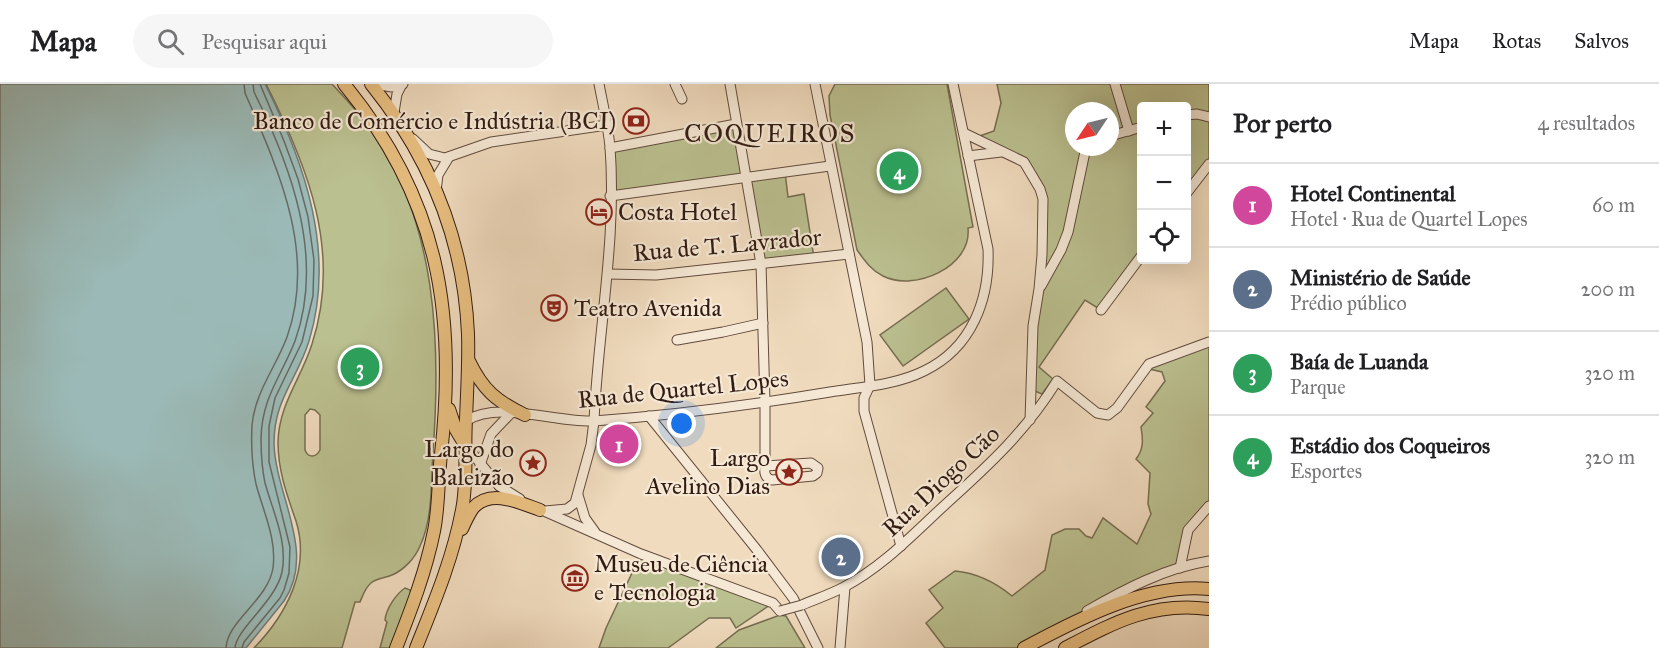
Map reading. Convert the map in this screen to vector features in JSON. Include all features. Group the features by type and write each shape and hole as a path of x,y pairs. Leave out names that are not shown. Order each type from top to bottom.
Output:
{"main road":[{"path":"344,84 383,137 404,173 420,210 431,247 446,325 447,401 434,531 416,597 396,648"},
{"path":"373,84 410,136 436,191 450,229 466,307 468,359 465,490 455,540 416,648"},
{"path":"468,359 477,379 491,395 525,415"},
{"path":"447,401 456,430 466,446"},
{"path":"441,459 446,443 466,421"},
{"path":"455,540 473,508 483,500 503,498 542,511"},
{"path":"1024,648 1105,609 1138,597 1187,588 1209,589"},
{"path":"1065,648 1139,613 1189,607 1209,609"}],"street":[{"path":"373,84 392,87 403,84"},
{"path":"394,112 397,94 403,84"},
{"path":"542,511 567,508 574,503 592,440 608,274 610,196 610,148 599,84"},
{"path":"675,84 682,99"},
{"path":"730,84 761,264 764,322 765,475 776,480 813,476 818,471 817,466 811,463 765,466"},
{"path":"815,84 867,342 870,386 864,398 864,411 901,546"},
{"name":"Rua de Quartel Lopes","path":"466,421 483,413 512,412 576,422 594,421 765,402 870,386 925,371 937,363 957,346 980,311 988,269 988,249 953,84"},
{"path":"1115,84 1129,131"},
{"path":"1191,115 1209,117"},
{"path":"610,148 736,124"},
{"path":"410,136 429,154 441,159 491,142 607,125"},
{"path":"1119,134 1137,129"},
{"path":"964,133 1024,162 1040,189 1042,255 1033,326 1030,422"},
{"path":"968,156 1001,152"},
{"path":"1039,289 1057,258 1068,232 1083,156"},
{"path":"436,191 438,175 449,157"},
{"path":"1191,187 1209,164"},
{"path":"610,196 830,166"},
{"name":"Rua de T. Lavrador","path":"608,274 656,275 849,254"},
{"path":"1101,310 1137,262"},
{"path":"676,340 764,322"},
{"name":"Rua Diogo Cão","path":"602,538 773,603 780,611 802,605 845,587 878,566 901,546 985,469 1030,422 1057,381 1097,413 1108,415 1117,408 1149,364 1209,342"},
{"path":"1030,389 1032,393 1046,399"},
{"path":"480,465 491,435 512,412"},
{"path":"649,416 793,598 818,648"},
{"path":"576,422 586,430 592,440"},
{"path":"466,446 499,486 542,511 602,538"},
{"path":"578,495 588,525 602,538"},
{"path":"1180,568 1188,530 1209,506"},
{"path":"1041,639 1120,593 1154,577 1209,561"},
{"path":"840,648 845,587"}],"green space":[{"path":"266,84 332,84 353,107 373,132 394,168 410,206 422,246 430,286 436,370 431,488 427,524 420,546 409,563 396,573 371,583 360,602 355,602 342,648 254,648 266,635 285,606 298,574 300,539 281,473 278,453 279,428 286,404 312,344 320,310 323,276 322,243 316,211 307,178","holes":["310,409 320,415 320,450 312,456 305,450 305,415"]},
{"path":"835,84 947,84 973,227 968,228 967,242 961,254 939,273 910,281 896,280 875,271 857,250 830,115 829,96"},
{"path":"997,84 1209,84 1209,164 1191,189 1191,102 1137,102 1137,260 1101,310 1085,300 1039,367 1053,379 1042,394 1030,389 1043,199 1030,170 974,138 994,131 1001,103"},
{"path":"736,124 746,178 610,196 610,148"},
{"path":"785,172 788,197 804,194 814,258 761,264 746,178"},
{"path":"946,288 969,319 903,366 880,335"},
{"path":"1209,342 1209,506 1192,524 1180,568 1154,577 1024,648 945,648 926,623 943,608 929,590 955,571 985,579 1012,596 1045,570 1052,535 1065,529 1079,529 1092,538 1103,518 1137,544 1151,514 1148,504 1150,473 1136,459 1142,444 1141,427 1153,413 1146,407 1165,381 1162,372 1145,368"},
{"path":"641,554 773,603 736,628 730,618 709,618 668,648 599,648"},
{"path":"405,588 411,593 391,648 380,648 387,622 385,620 387,611"},
{"path":"780,615 786,616 805,648 716,648 739,630"}],"water":[{"path":"0,84 265,84 293,145 312,209 319,275 317,308 309,341 282,402 275,428 276,463 296,543 296,563 293,582 284,601 246,648 0,648"}],"place":[{"name":"Banco de Comércio e Indústria (BCI)","path":"636,121"},
{"name":"Estádio dos Coqueiros","path":"899,171"},
{"name":"Costa Hotel","path":"599,212"},
{"name":"Teatro Avenida","path":"554,308"},
{"name":"Baía de Luanda","path":"360,367"},
{"name":"Hotel Continental","path":"619,444"},
{"name":"Largo do Baleizão","path":"533,463"},
{"name":"Largo Avelino Dias","path":"789,472"},
{"name":"Ministério de Saúde","path":"841,557"},
{"name":"Museu de Ciência e Tecnologia","path":"575,578"}],"district":[{"name":"COQUEIROS","path":"770,133"}]}
